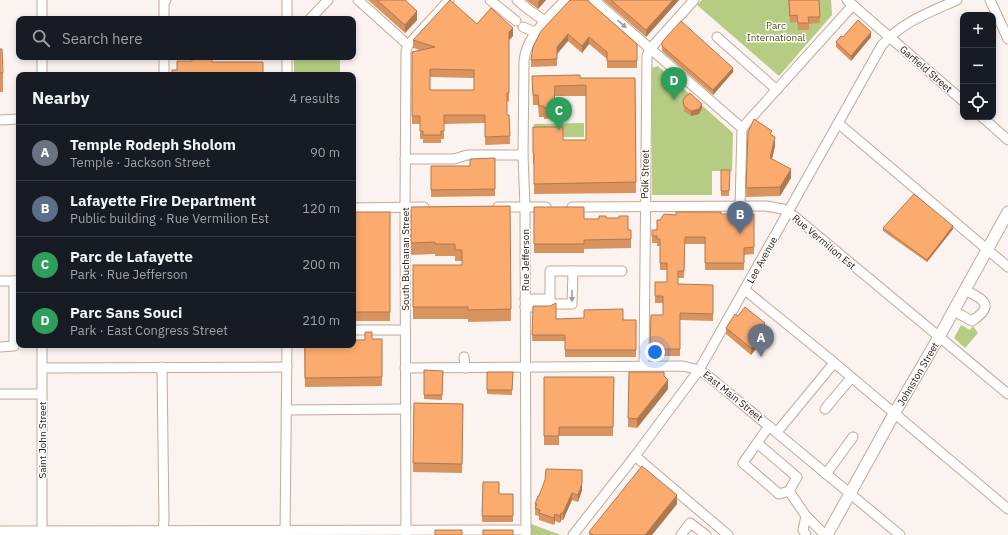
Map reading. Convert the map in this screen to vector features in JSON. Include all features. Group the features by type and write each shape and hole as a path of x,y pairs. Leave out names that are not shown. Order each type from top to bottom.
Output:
{"main road":[{"name":"Johnston Street","path":"826,535 954,311 1008,212"}],"street":[{"path":"42,0 42,16"},
{"path":"164,16 165,0"},
{"path":"287,0 287,16"},
{"path":"313,16 328,0"},
{"path":"358,0 408,45 449,0"},
{"path":"490,0 520,24 537,33"},
{"path":"517,0 546,22"},
{"name":"Rue Jefferson","path":"526,532 525,207 523,155 525,54 530,40 565,0"},
{"path":"594,0 742,128"},
{"path":"650,49 694,0"},
{"name":"Lee Avenue","path":"573,535 700,370 877,53 889,36 911,21 957,0"},
{"path":"990,0 1008,39"},
{"path":"740,207 742,128 777,90 850,2"},
{"name":"Garfield Street","path":"850,2 960,98"},
{"path":"717,38 777,90"},
{"name":"South Buchanan Street","path":"406,532 405,159 406,51 408,45"},
{"name":"Polk Street","path":"644,366 646,64 650,49"},
{"path":"42,60 42,72"},
{"path":"164,60 164,72"},
{"path":"287,60 288,72"},
{"path":"0,120 16,120"},
{"path":"985,120 1008,140"},
{"path":"838,123 986,250 1008,267"},
{"path":"405,159 454,159 467,155 523,155"},
{"path":"356,208 435,207"},
{"name":"Rue Vermilion Est","path":"487,207 775,207 789,212 1008,394"},
{"path":"550,302 550,271 622,271"},
{"path":"525,303 550,302 572,304 573,271"},
{"path":"0,281 16,281 14,346 0,347"},
{"path":"745,290 834,362 851,378 1008,509"},
{"path":"954,311 972,321 983,312 985,305 983,300 965,290"},
{"path":"356,330 405,330"},
{"name":"Saint John Street","path":"42,348 42,533"},
{"path":"285,533 287,348"},
{"path":"464,357 465,368"},
{"path":"777,432 834,362"},
{"name":"East Main Street","path":"405,368 683,366 700,370 900,535"},
{"path":"162,367 164,514 162,533"},
{"path":"42,368 287,367"},
{"path":"824,409 851,378"},
{"path":"0,394 42,394"},
{"path":"286,410 406,409"},
{"path":"757,443 797,477 789,491 779,494 743,463 757,443 769,426"},
{"path":"826,474 853,437"},
{"path":"635,456 728,535"},
{"path":"789,491 806,516 826,535"},
{"path":"806,516 803,530 806,535"},
{"path":"681,535 690,523 706,535"},
{"path":"711,535 718,526"},
{"path":"0,531 42,533 526,532"}],"green space":[{"name":"Parc International","path":"702,0 831,0 832,15 779,76 697,5"},
{"path":"294,60 340,60 340,72 294,72"},
{"path":"658,66 733,133 732,171 712,171 712,195 652,195 652,68"},
{"path":"584,123 584,137 534,137 534,124"},
{"path":"961,325 970,330 973,326 978,333 965,348 954,338"},
{"path":"531,524 561,535 531,535"}],"building":[{"path":"377,0 405,0 417,11 405,25"},
{"path":"450,0 477,24 491,8 513,28 509,32 509,93 507,93 507,115 509,115 510,136 485,137 485,115 444,115 444,131 441,131 441,135 423,135 423,131 420,131 420,116 412,116 412,52 435,47 413,40","holes":["430,69 474,70 474,90 430,90"]},
{"path":"570,0 587,0 637,44 637,61 607,61 607,52 589,37 582,46 568,34 557,47 557,59 531,60 533,47 541,31"},
{"path":"611,0 673,0 646,30"},
{"path":"789,0 819,0 820,17 808,17 809,23 798,23 797,15 790,16"},
{"path":"858,20 871,32 851,56 836,42 841,36 843,37"},
{"path":"681,21 733,68 713,90 662,46 662,42"},
{"path":"0,49 2,49 3,73 0,73"},
{"path":"212,60 212,62 263,62 263,72 172,72 172,70 177,70 177,61"},
{"path":"580,75 580,78 635,78 636,182 534,184 533,127 563,127 563,140 586,140 586,85 555,86 554,108 544,108 544,106 539,106 538,95 533,95 532,76"},
{"path":"690,93 702,104 699,109 691,111 684,106 683,100"},
{"path":"754,119 772,131 770,134 775,137 770,158 791,169 780,187 746,188 748,132"},
{"path":"495,158 495,189 431,190 431,166 470,166 470,159"},
{"path":"721,170 730,170 729,191 721,191"},
{"path":"914,194 953,226 927,260 883,228"},
{"path":"510,206 511,309 468,310 468,307 413,307 413,265 462,265 462,250 455,250 455,244 435,244 435,242 411,243 411,207"},
{"path":"534,207 584,207 584,219 599,219 599,216 606,216 606,218 619,218 619,216 628,216 628,230 631,230 631,239 584,240 584,244 534,244"},
{"path":"356,212 390,212 390,312 356,312"},
{"path":"676,212 754,214 754,247 744,248 744,263 705,263 705,237 685,237 684,271 678,271 678,284 713,285 713,314 680,313 680,349 650,349 651,315 663,315 663,296 655,296 655,282 667,282 667,263 660,263 660,239 657,239 657,236 652,236 652,230 657,230 657,220 660,220 664,214 676,215"},
{"path":"556,303 556,319 584,318 584,310 623,309 623,320 636,320 636,350 565,350 565,335 532,335 533,306 550,306"},
{"path":"745,307 765,323 756,334 760,337 751,348 726,328 735,314 738,316"},
{"path":"365,332 372,332 372,339 382,339 382,377 305,378 305,348 356,348 356,340 365,340"},
{"path":"424,370 443,371 442,395 424,395"},
{"path":"487,372 513,372 512,390 487,390"},
{"path":"629,372 664,372 664,376 668,380 637,419 628,418"},
{"path":"544,377 614,377 613,427 559,427 559,436 544,436"},
{"path":"414,403 463,404 462,464 413,463"},
{"path":"642,466 677,495 645,535 593,535 589,532"},
{"path":"546,469 582,470 582,483 578,495 572,493 563,513 561,513 560,516 555,514 554,518 539,513 540,510 535,508 537,504 535,504 545,480"},
{"path":"483,482 499,482 499,494 513,494 513,516 482,516"},
{"path":"435,530 462,530 462,535 435,535"},
{"path":"483,530 513,530 513,535 483,535"}],"place":[{"name":"Parc Sans Souci","path":"674,100"},
{"name":"Parc de Lafayette","path":"559,130"},
{"name":"Lafayette Fire Department","path":"740,234"},
{"name":"Temple Rodeph Sholom","path":"761,357"}]}
